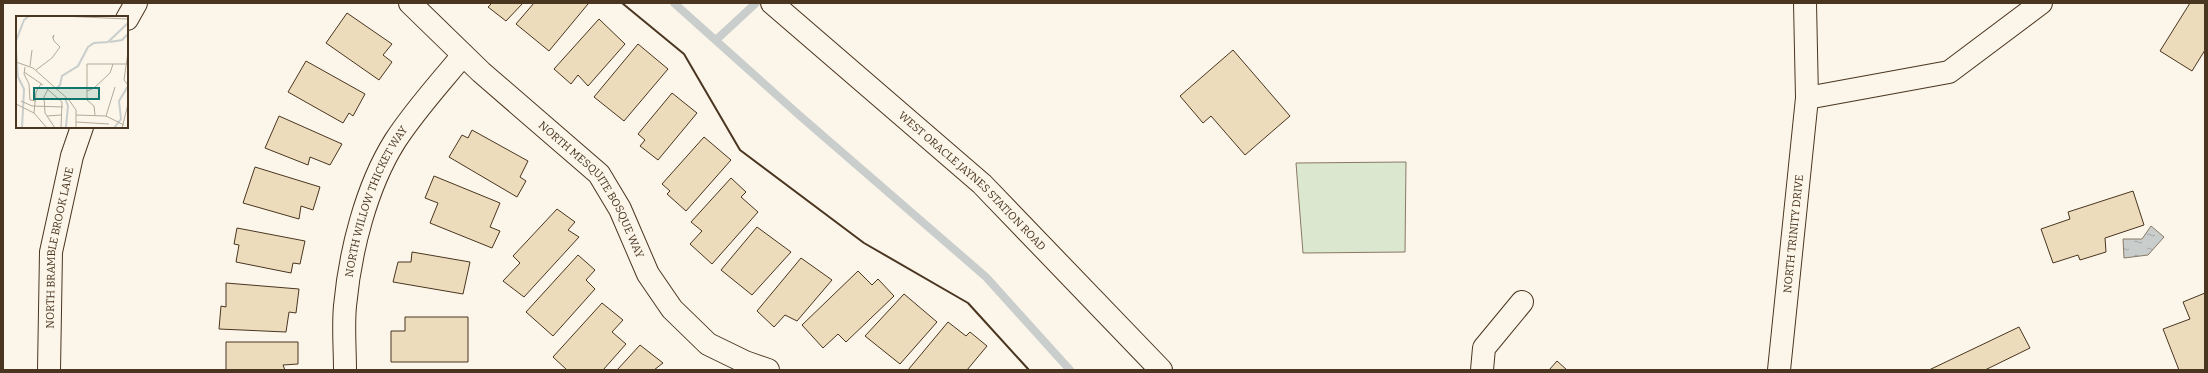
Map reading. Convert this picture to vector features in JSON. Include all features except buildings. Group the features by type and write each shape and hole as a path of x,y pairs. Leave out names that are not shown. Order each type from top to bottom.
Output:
{"street":[{"path":"128,17 136,3"},
{"name":"NORTH MESQUITE BOSQUE WAY","path":"410,3 463,55 599,174 620,209 648,274 672,309 708,344 744,362 768,370"},
{"name":"WEST ORACLE JAYNES STATION ROAD","path":"772,3 982,184 1161,370"},
{"name":"NORTH TRINITY DRIVE","path":"1779,370 1806,98 1805,3"},
{"path":"1806,98 1948,72 2040,3"},
{"name":"NORTH WILLOW THICKET WAY","path":"345,370 345,306 356,241 369,194 395,142 423,102 463,55"},
{"name":"NORTH BRAMBLE BROOK LANE","path":"49,370 51,252 72,156 82,128"},
{"path":"1482,370 1484,348 1522,302"}],"green space":[{"path":"1406,162 1405,252 1303,253 1296,163"}],"water":[{"path":"2151,226 2164,237 2148,255 2124,258 2123,239 2142,239"}],"waterway":[{"path":"674,3 799,115 986,277 1070,370"},
{"path":"716,40 756,3"}],"wall":[{"path":"622,3 684,54 740,150 864,243 968,303 1029,370"}]}
